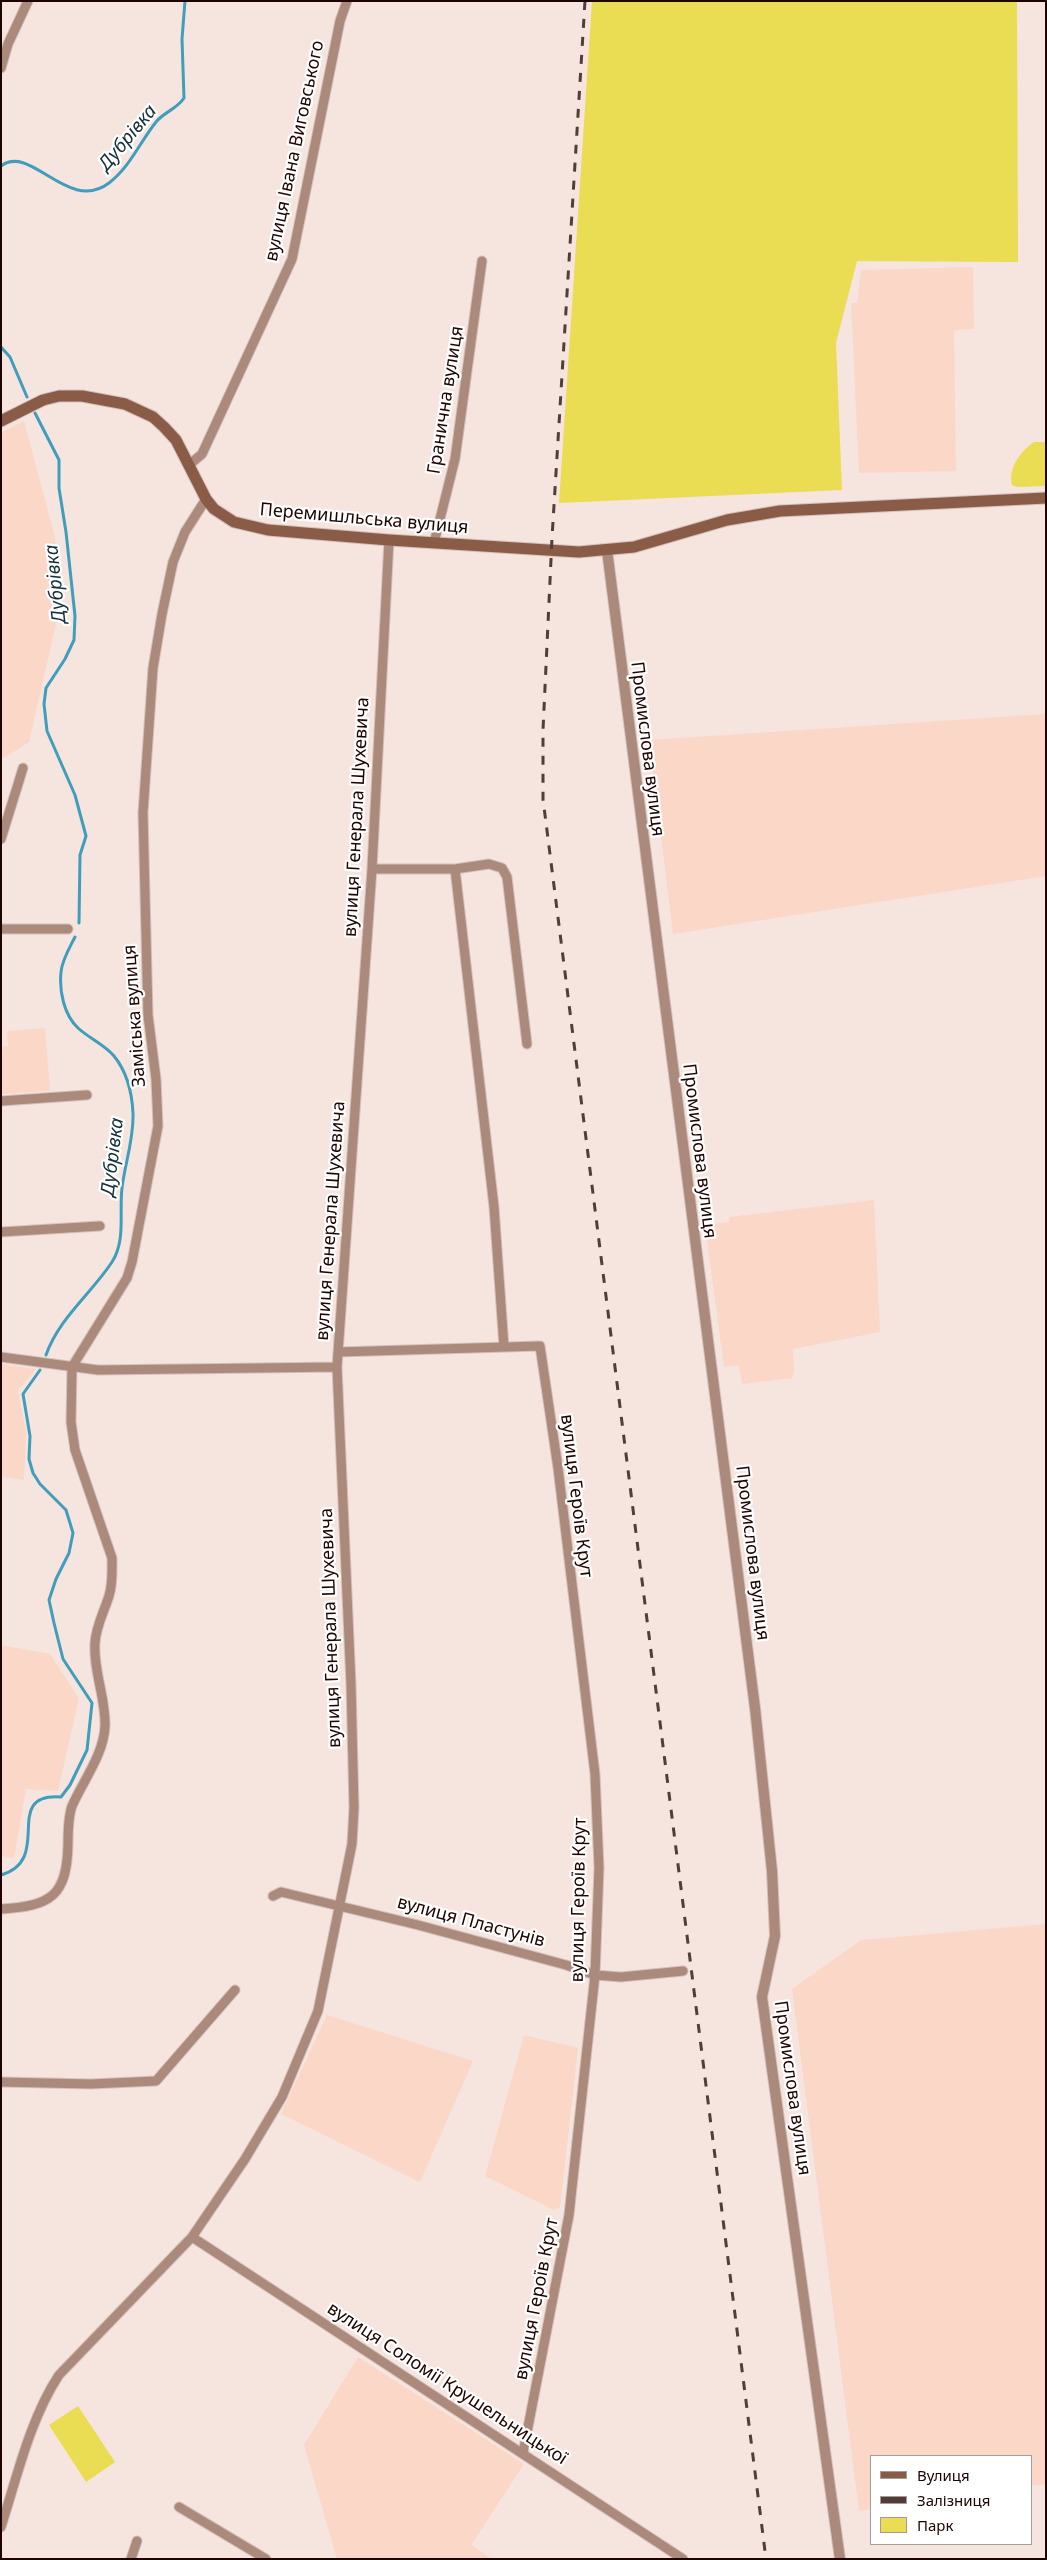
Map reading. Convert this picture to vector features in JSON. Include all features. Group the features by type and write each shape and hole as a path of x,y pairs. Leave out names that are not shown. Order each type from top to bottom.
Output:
{"main road":[{"name":"Перемишльська вулиця","path":"1,421 43,400 59,396 82,396 112,401 153,417 176,440 206,499 224,517 250,528 389,540 579,552 634,547 727,520 780,511 1046,498"}],"street":[{"path":"1,68 5,44 28,1"},
{"name":"вулиця Івана Виговського","path":"189,465 202,454 292,259 340,21 347,1"},
{"name":"Гранична вулиця","path":"434,543 455,459 482,261"},
{"name":"Заміська вулиця","path":"72,1367 127,1278 132,1262 158,1126 156,1079 148,1015 145,929 143,813 146,742 154,668 170,576 185,532 206,499"},
{"name":"вулиця Генерала Шухевича","path":"1,2527 47,2393 59,2375 192,2237 245,2159 282,2097 318,2012 352,1844 354,1808 352,1684 337,1367 372,869 389,540"},
{"name":"Промислова вулиця","path":"607,550 755,1708 772,1872 775,1936 762,1997 840,2559"},
{"path":"1,839 23,768"},
{"path":"372,869 455,869 490,864 502,868 505,872 526,1044"},
{"path":"338,1352 504,1347 491,1178 455,869"},
{"path":"1,929 68,929"},
{"path":"1,1101 87,1095"},
{"path":"1,1232 100,1226"},
{"name":"вулиця Героїв Крут","path":"504,1347 540,1346 558,1468 594,1774 599,1868 595,1975 569,2215 523,2452"},
{"path":"1,1357 108,1370 337,1367"},
{"path":"1,1909 29,1908 48,1900 64,1880 68,1865 68,1825 72,1808 101,1746 105,1729 106,1709 95,1660 95,1643 97,1628 109,1595 113,1577 112,1558 75,1450 71,1422 72,1367"},
{"path":"273,1896 281,1892 339,1905"},
{"name":"вулиця Пластунів","path":"339,1905 558,1962 595,1975 621,1978 683,1971"},
{"path":"1,2082 91,2084 156,2081 236,1990"},
{"name":"вулиця Соломії Крушельницької","path":"192,2237 523,2452 683,2559"},
{"path":"179,2507 266,2559"},
{"path":"131,2559 137,2541"}],"shaded area":[{"path":"973,267 974,329 954,330 956,471 859,473 851,303 857,303 861,270"},
{"path":"24,421 54,533 64,594 60,594 57,619 29,742 4,758 1,757 1,433"},
{"path":"1046,714 1046,876 673,934 649,740"},
{"path":"45,1028 50,1091 1,1094 1,1047 8,1046 7,1031"},
{"path":"874,1200 880,1332 793,1349 794,1372 792,1378 742,1384 739,1365 724,1367 705,1225 729,1222 729,1217"},
{"path":"1,1364 36,1369 18,1391 26,1431 24,1480 1,1477"},
{"path":"1,1645 50,1654 79,1698 58,1791 26,1789 14,1858 1,1856"},
{"path":"1046,1924 1046,2484 1032,2486 1032,2455 870,2455 870,2509 859,2511 792,1989 861,1940"},
{"path":"327,2015 473,2061 420,2182 281,2114"},
{"path":"524,2035 578,2048 560,2207 554,2210 485,2176"},
{"path":"358,2357 524,2464 471,2545 492,2559 337,2559 304,2445"}],"green space":[{"path":"592,1 1017,1 1018,262 857,261 836,343 842,490 559,503"},
{"path":"1034,442 1046,442 1046,486 1017,487 1012,485 1012,472 1017,460"},
{"path":"78,2406 115,2462 86,2482 49,2425"}],"waterway":[{"name":"Дубрівка","path":"1,166 13,161 25,163 65,185 79,190 94,190 109,183 116,177 129,162 156,122 184,98 182,39 185,1"},
{"name":"Дубрівка","path":"1,347 10,357 27,397"},
{"name":"Дубрівка","path":"35,413 59,460 59,488 75,616 74,640 65,659 46,688 44,704 47,731 75,795 86,836 80,855 79,923"},
{"name":"Дубрівка","path":"46,1355 59,1329 104,1274 116,1254 121,1236 123,1179 133,1123 130,1090 119,1062 106,1048 78,1028 66,1010 61,987 62,967 75,937"},
{"name":"Дубрівка","path":"1,1875 17,1867 25,1856 28,1842 29,1816 33,1805 43,1799 61,1797 70,1785 87,1750 92,1703 63,1659 49,1600 56,1579 69,1553 73,1533 66,1510 40,1484 33,1473 29,1459 30,1436 23,1394 40,1370"}],"railway":[{"path":"585,1 552,538 543,730 543,799 766,2559"}]}
